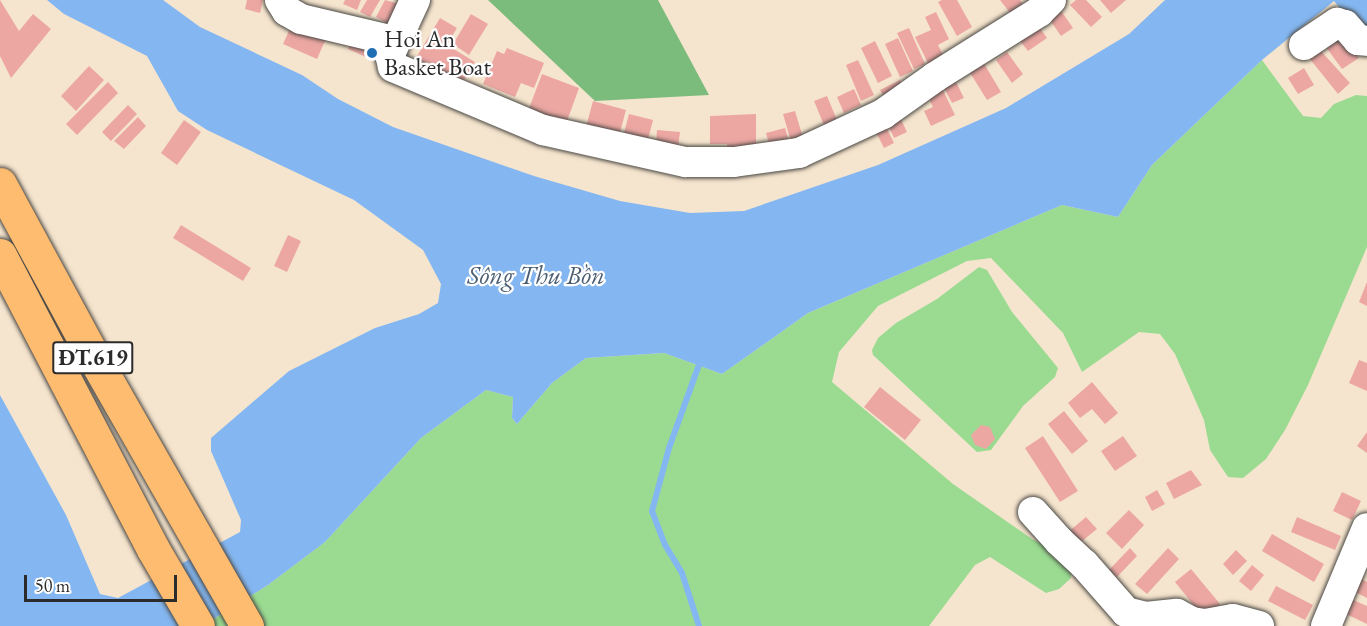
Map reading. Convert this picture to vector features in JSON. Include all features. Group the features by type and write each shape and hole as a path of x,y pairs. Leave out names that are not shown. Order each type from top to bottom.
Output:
{"main road":[{"name":"ĐT.619","path":"0,184 190,530 242,618"},
{"name":"ĐT.619","path":"0,255 153,549 198,626"},
{"path":"62,373 93,356"}],"street":[{"path":"280,0 287,11 300,19 385,39 393,45"},
{"path":"416,0 393,45 390,59 393,67 543,130 685,162 734,162 799,153 884,114 935,77 1039,12 1051,0"},
{"path":"1304,45 1337,23 1345,25 1358,40 1367,41"},
{"path":"1033,512 1084,564 1126,612 1146,617 1177,614 1192,622 1205,624 1233,619 1259,626"},
{"path":"1326,626 1367,528"}],"green space":[{"path":"488,0 658,0 709,95 595,101"},
{"path":"1262,60 1303,116 1321,118 1334,104 1356,95 1367,96 1367,247 1308,385 1285,430 1266,459 1243,478 1228,477 1210,450 1204,420 1175,354 1160,334 1139,332 1082,372 1063,333 991,258 967,261 878,306 839,352 832,382 953,484 1032,539 1060,552 1072,566 1071,578 1059,589 1046,593 990,557 975,565 929,626 202,626 268,585 325,542 421,438 486,390 513,397 512,418 517,424 552,383 586,358 664,353 722,374 808,313 1062,205 1118,217 1152,165"},
{"path":"979,267 987,270 1012,312 1058,368 1055,377 1023,406 991,450 977,452 873,355 872,350 878,338 896,323 937,299"}],"water":[{"name":"Sông Thu Bồn","path":"47,0 163,0 200,27 302,75 338,99 393,127 534,176 620,201 690,213 744,211 878,165 1006,108 1129,34 1165,0 1367,0 1367,32 1349,19 1334,1 1262,60 1152,165 1118,217 1062,205 808,313 722,374 664,353 586,358 552,383 517,424 512,418 513,397 486,390 421,438 325,542 268,585 202,626 0,626 0,395 66,515 100,594 118,598 240,532 241,520 211,451 211,438 289,371 375,328 419,314 438,303 441,284 423,250 354,200 207,130 178,111 147,56 64,14"}],"building":[{"path":"0,0 19,31 33,14 51,29 11,78 0,56"},
{"path":"247,0 263,0 260,13 245,9"},
{"path":"345,0 361,0 357,10 343,4"},
{"path":"367,0 380,0 370,17 360,12"},
{"path":"385,0 399,4 389,24 376,17"},
{"path":"957,0 972,27 957,36 938,2"},
{"path":"1000,0 1020,0 1023,4 1011,14"},
{"path":"1076,0 1086,0 1102,17 1091,27 1070,5"},
{"path":"1100,0 1126,0 1111,13"},
{"path":"1057,5 1073,28 1061,36 1045,13"},
{"path":"936,12 949,39 938,45 944,57 929,65 915,37 931,30 925,17"},
{"path":"471,14 488,24 469,55 453,44"},
{"path":"440,18 457,28 447,45 475,62 461,85 416,58"},
{"path":"294,20 328,34 317,59 283,44"},
{"path":"1037,24 1047,38 1028,51 1017,37"},
{"path":"909,28 925,64 914,69 897,33"},
{"path":"356,32 385,45 377,62 348,49"},
{"path":"1340,32 1359,58 1342,69 1323,43"},
{"path":"898,38 913,71 900,77 885,44"},
{"path":"875,41 892,76 878,83 861,48"},
{"path":"507,48 544,63 534,88 521,83 515,97 483,84 497,51 504,54"},
{"path":"1320,50 1350,83 1338,94 1310,59"},
{"path":"1007,52 1023,74 1012,83 996,60"},
{"path":"858,60 874,95 861,101 846,65"},
{"path":"983,62 1001,92 987,100 969,71"},
{"path":"89,66 104,80 76,111 61,96"},
{"path":"1304,68 1314,85 1298,94 1288,78"},
{"path":"542,74 579,88 563,132 525,119"},
{"path":"952,74 964,98 952,103 940,80"},
{"path":"900,80 905,90 886,100 880,90"},
{"path":"108,82 118,93 77,135 66,124"},
{"path":"940,84 955,115 931,126 924,111 933,107 925,91"},
{"path":"854,89 861,105 844,113 837,97"},
{"path":"827,96 837,120 824,125 814,101"},
{"path":"593,101 626,110 616,147 583,138"},
{"path":"128,105 137,114 111,141 102,132"},
{"path":"795,111 804,141 792,145 783,114"},
{"path":"897,111 907,132 894,138 884,116"},
{"path":"629,114 653,120 645,151 621,144"},
{"path":"756,114 756,153 728,154 727,144 710,144 710,116"},
{"path":"138,117 146,126 124,149 114,141"},
{"path":"184,120 201,132 177,165 161,153"},
{"path":"886,127 894,143 884,148 876,132"},
{"path":"785,128 790,145 771,151 766,133"},
{"path":"657,130 680,132 678,147 656,144"},
{"path":"181,225 251,268 243,281 173,238"},
{"path":"288,235 301,241 287,272 274,266"},
{"path":"1367,282 1367,306 1359,302"},
{"path":"1359,360 1367,363 1367,391 1349,383"},
{"path":"1092,382 1118,413 1105,424 1092,409 1080,418 1068,403"},
{"path":"880,387 921,420 905,440 864,407"},
{"path":"1064,411 1088,441 1072,454 1048,424"},
{"path":"981,425 990,427 995,439 986,449 975,445 971,435"},
{"path":"1367,432 1367,453 1357,446"},
{"path":"1043,436 1078,491 1060,502 1025,448"},
{"path":"1123,436 1137,456 1115,471 1101,451"},
{"path":"1191,470 1202,485 1174,499 1166,483"},
{"path":"1157,490 1165,504 1152,511 1145,497"},
{"path":"1342,492 1361,501 1352,520 1333,511"},
{"path":"1129,510 1144,525 1122,549 1106,533"},
{"path":"1086,517 1097,529 1077,545 1067,533"},
{"path":"1297,517 1341,536 1335,550 1291,532"},
{"path":"1272,534 1324,564 1314,582 1262,551"},
{"path":"1130,548 1137,556 1117,577 1109,570"},
{"path":"1168,548 1179,559 1147,594 1135,584"},
{"path":"1236,550 1247,561 1233,575 1223,564"},
{"path":"1252,565 1264,575 1251,591 1239,581"},
{"path":"1191,569 1220,604 1204,618 1175,582"},
{"path":"1361,579 1367,582 1367,598 1355,592"},
{"path":"1276,586 1313,605 1305,620 1268,601"},
{"path":"1351,599 1367,606 1367,624 1344,613"}],"waterway":[{"path":"699,626 682,573 665,545 652,511 669,448 701,359"}],"place":[{"name":"Hoi An Basket Boat","path":"372,53"}]}
